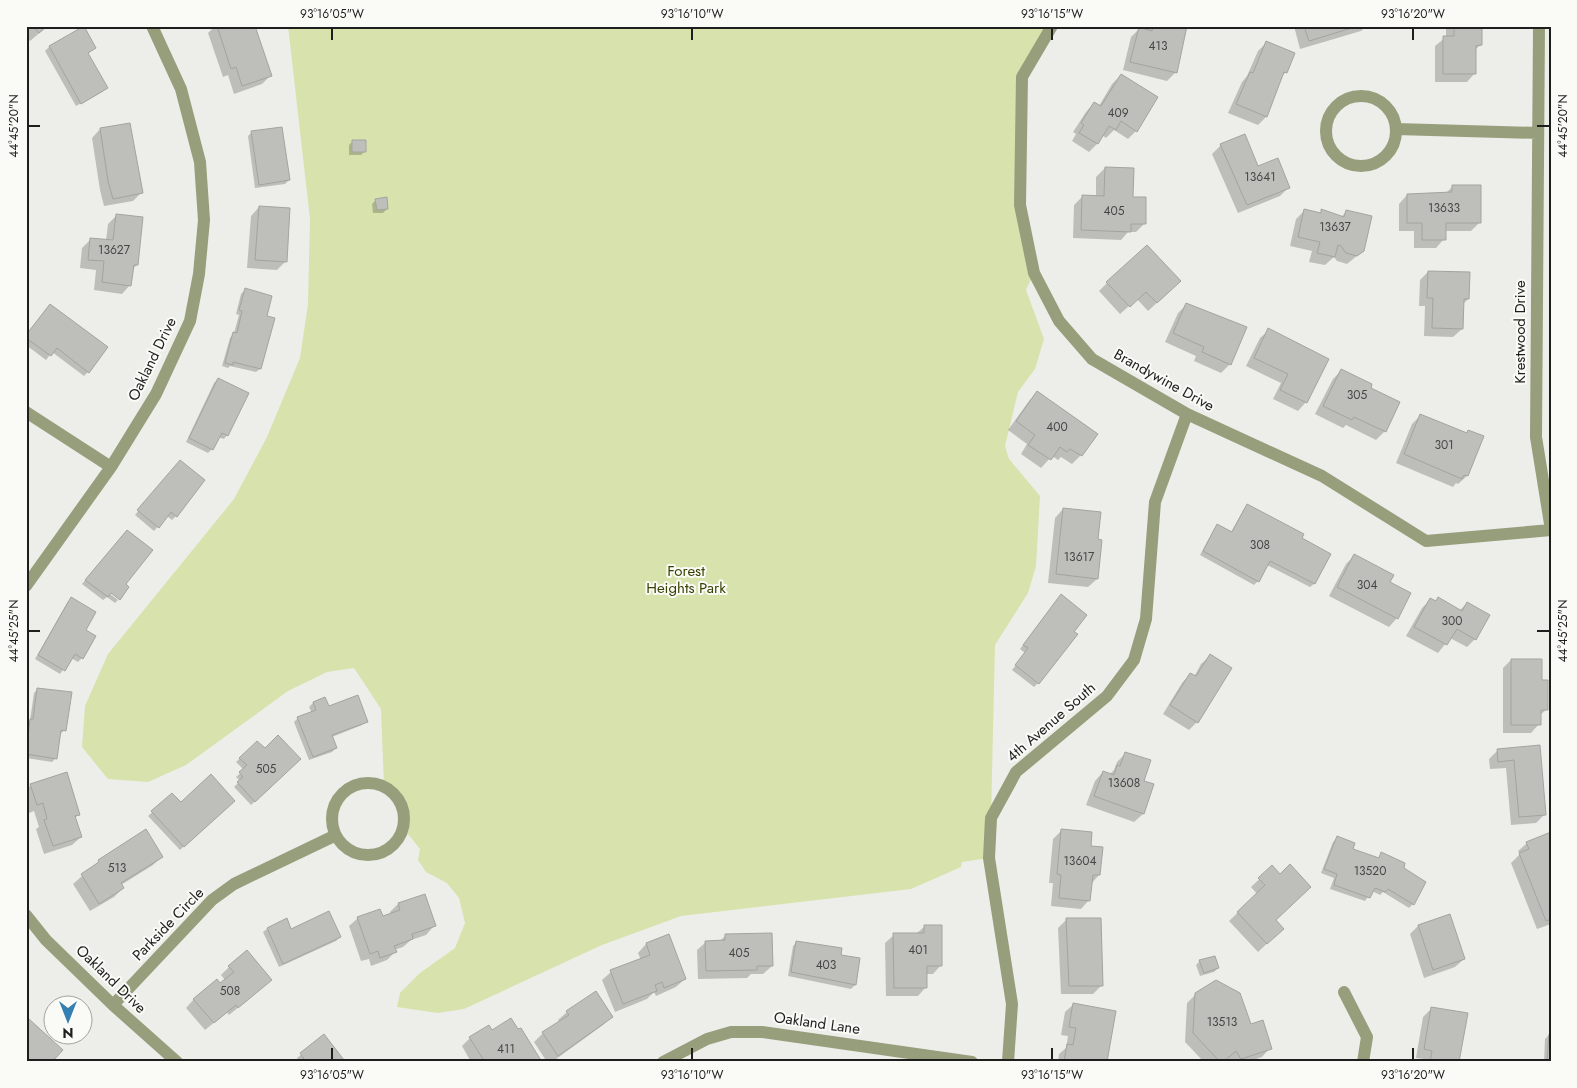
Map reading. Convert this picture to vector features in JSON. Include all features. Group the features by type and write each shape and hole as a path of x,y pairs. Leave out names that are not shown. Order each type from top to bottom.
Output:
{"street":[{"name":"Oakland Drive","path":"26,586 111,467 160,386 190,321 200,274 204,220 200,162 181,89 152,26"},
{"name":"Brandywine Drive","path":"1052,26 1022,77 1020,205 1034,274 1059,321 1092,359 1187,414 1322,476 1426,541 1551,530"},
{"name":"Krestwood Drive","path":"1539,26 1536,437 1551,530"},
{"path":"1358,96 1374,99 1388,109 1394,118 1396,129 1395,141 1390,152 1381,160 1371,165 1359,166 1348,163 1330,147 1327,136 1327,125 1331,114 1338,105 1347,99 1358,96"},
{"path":"1396,129 1538,133"},
{"path":"26,412 111,467"},
{"name":"4th Avenue South","path":"1008,1062 1012,1004 989,858 992,818 1016,772 1107,696 1134,660 1146,619 1155,502 1187,414"},
{"path":"369,783 384,786 394,793 400,802 404,814 404,828 398,840 389,849 375,856 361,856 345,848 334,836 331,822 333,807 343,792 354,785 369,783"},
{"name":"Parkside Circle","path":"113,1005 212,900 234,884 334,836"},
{"name":"Oakland Drive","path":"26,915 46,940 113,1005 177,1062"},
{"path":"1344,992 1367,1037 1363,1062"},
{"name":"Oakland Lane","path":"663,1062 707,1038 731,1032 762,1032 972,1062"}],"green space":[{"name":"Forest Heights Park","path":"288,26 1052,26 1022,77 1020,205 1034,273 1026,290 1044,339 1035,369 1018,392 1005,446 1009,459 1040,496 1036,566 1028,593 995,645 989,858 962,862 961,867 911,889 681,916 602,945 464,1009 438,1013 397,1007 400,993 420,973 455,948 465,923 459,898 447,883 426,872 418,860 420,849 404,829 404,815 401,804 384,786 381,709 354,668 327,672 288,691 186,765 148,782 108,779 82,747 85,706 108,654 234,499 267,437 300,358 308,304 310,219"}],"building":[{"path":"33,26 47,26 39,33"},
{"path":"84,26 96,48 88,53 108,88 81,104 49,46"},
{"path":"217,26 255,26 272,76 242,86 236,67 231,69"},
{"path":"1153,26 1187,26 1177,73 1130,62 1139,27 1152,31"},
{"path":"1304,26 1358,26 1309,41"},
{"path":"1454,26 1482,26 1482,45 1476,46 1476,74 1443,74 1443,36 1454,36"},
{"path":"1266,41 1295,53 1287,73 1284,72 1267,117 1236,104 1250,72 1253,73"},
{"path":"1121,74 1158,97 1137,132 1121,121 1116,130 1109,126 1098,144 1079,133 1084,125 1081,123 1094,102 1101,106"},
{"path":"130,123 143,193 113,199 108,181 100,128"},
{"path":"282,127 290,180 259,185 251,131"},
{"path":"1245,134 1258,166 1278,158 1290,188 1247,205 1220,144"},
{"path":"352,140 366,140 366,152 352,152"},
{"path":"1105,167 1134,168 1133,197 1146,197 1146,224 1131,224 1131,232 1081,230 1082,195 1104,196"},
{"path":"1452,185 1481,185 1481,223 1446,223 1446,240 1422,240 1422,223 1407,223 1407,194 1452,192"},
{"path":"387,197 388,209 377,210 375,199"},
{"path":"259,206 290,208 287,262 255,260"},
{"path":"1304,209 1321,213 1321,209 1344,217 1346,210 1372,216 1364,251 1357,256 1346,253 1338,245 1335,257 1317,253 1320,242 1298,237"},
{"path":"116,214 143,217 138,265 134,265 131,286 102,282 104,261 88,260 90,238 113,240"},
{"path":"1147,245 1181,281 1157,303 1146,292 1130,307 1106,282"},
{"path":"1428,271 1470,272 1469,299 1464,299 1463,329 1432,328 1433,298 1427,298"},
{"path":"245,288 272,296 267,316 275,318 261,369 233,362 233,365 225,363 233,332 237,333 242,311 239,310"},
{"path":"1186,303 1247,327 1231,365 1202,352 1204,347 1173,333"},
{"path":"50,304 108,347 89,373 57,348 51,356 26,338 26,335"},
{"path":"1268,328 1329,359 1307,403 1280,390 1288,374 1254,358"},
{"path":"1341,369 1372,384 1371,388 1400,402 1386,432 1354,417 1352,420 1323,406"},
{"path":"218,378 249,393 228,436 222,433 213,450 189,438"},
{"path":"1037,391 1098,434 1082,456 1070,449 1067,452 1060,447 1051,460 1028,445 1035,435 1016,421"},
{"path":"1420,414 1467,433 1468,430 1484,436 1468,476 1464,475 1462,479 1404,454"},
{"path":"180,460 205,480 177,517 171,512 159,528 137,510"},
{"path":"1247,504 1304,534 1302,538 1331,554 1315,584 1270,561 1259,582 1203,551 1217,524 1232,532"},
{"path":"1063,508 1101,512 1098,539 1102,540 1098,579 1056,574"},
{"path":"127,530 153,550 126,584 129,587 120,600 111,593 108,597 85,580"},
{"path":"1354,554 1394,575 1390,582 1411,593 1398,619 1337,587"},
{"path":"1061,594 1087,615 1074,632 1078,634 1039,684 1015,665 1028,648 1023,645"},
{"path":"71,597 96,612 86,630 96,636 83,659 75,654 65,671 38,655"},
{"path":"1438,597 1462,611 1467,602 1490,615 1476,640 1457,629 1447,645 1414,627 1430,598 1436,601"},
{"path":"1210,654 1232,668 1198,723 1170,705 1190,673 1196,676"},
{"path":"1511,659 1542,659 1542,680 1548,680 1548,710 1541,710 1541,725 1511,725"},
{"path":"37,688 72,692 66,731 61,730 57,759 26,754 30,719 33,719"},
{"path":"358,695 368,722 332,735 337,748 313,757 297,717 316,710 313,702 325,697 329,706"},
{"path":"278,735 301,759 255,802 237,782 243,777 239,772 247,765 239,758 257,741 265,748"},
{"path":"1540,745 1546,815 1519,817 1514,760 1498,762 1497,749"},
{"path":"1125,752 1151,760 1144,781 1154,784 1144,814 1094,796 1103,771 1114,775 1117,765 1120,766"},
{"path":"67,772 80,815 75,816 82,837 53,846 44,820 47,819 43,803 37,805 30,784"},
{"path":"211,774 235,801 184,847 151,811 172,793 181,802"},
{"path":"146,829 163,857 121,883 124,888 99,904 81,874 99,862 98,860"},
{"path":"1061,829 1092,832 1091,846 1103,847 1100,875 1093,875 1090,901 1059,898 1061,875 1057,874"},
{"path":"1551,832 1551,919 1546,921 1519,853 1529,849 1526,842"},
{"path":"1337,836 1355,843 1353,849 1379,858 1381,852 1405,863 1404,868 1426,882 1414,905 1388,889 1385,892 1375,888 1370,898 1334,885 1337,874 1324,869"},
{"path":"1290,864 1311,887 1276,920 1284,929 1267,944 1237,912 1265,885 1258,878 1272,865 1280,874"},
{"path":"425,894 436,926 412,934 413,939 394,946 397,952 380,958 378,951 370,954 357,917 380,909 383,916 400,910 398,903"},
{"path":"329,911 341,937 283,964 267,928 287,918 291,929"},
{"path":"1450,914 1465,959 1433,970 1418,925"},
{"path":"1066,918 1101,918 1103,986 1069,986"},
{"path":"924,925 942,925 942,966 927,966 927,988 894,988 893,933 924,933"},
{"path":"772,933 773,966 757,966 757,970 706,971 705,941 725,940 725,934"},
{"path":"669,934 686,979 664,988 662,982 655,985 657,991 623,1004 610,970 650,955 646,943"},
{"path":"796,941 842,948 841,955 860,958 856,985 791,972"},
{"path":"247,950 272,980 238,1008 236,1005 214,1023 193,999 217,979 220,983 234,972 228,966"},
{"path":"1215,956 1219,968 1204,973 1199,960"},
{"path":"1216,980 1240,993 1251,1024 1263,1020 1272,1049 1241,1059 1236,1051 1223,1062 1220,1062 1193,1033 1195,993"},
{"path":"596,991 613,1017 558,1056 542,1032 569,1015 566,1011"},
{"path":"1073,1003 1116,1011 1107,1062 1064,1062 1067,1044 1073,1045 1076,1028 1069,1027"},
{"path":"1431,1007 1468,1013 1459,1062 1430,1062 1432,1051 1424,1049"},
{"path":"511,1018 518,1029 521,1028 542,1062 485,1062 469,1037 489,1025 492,1030"},
{"path":"29,1019 42,1031 42,1046 59,1046 63,1050 52,1062 26,1062 26,1021"},
{"path":"324,1034 344,1060 342,1062 306,1062 300,1053"},
{"path":"1549,1034 1551,1034 1551,1062 1547,1062"}]}
